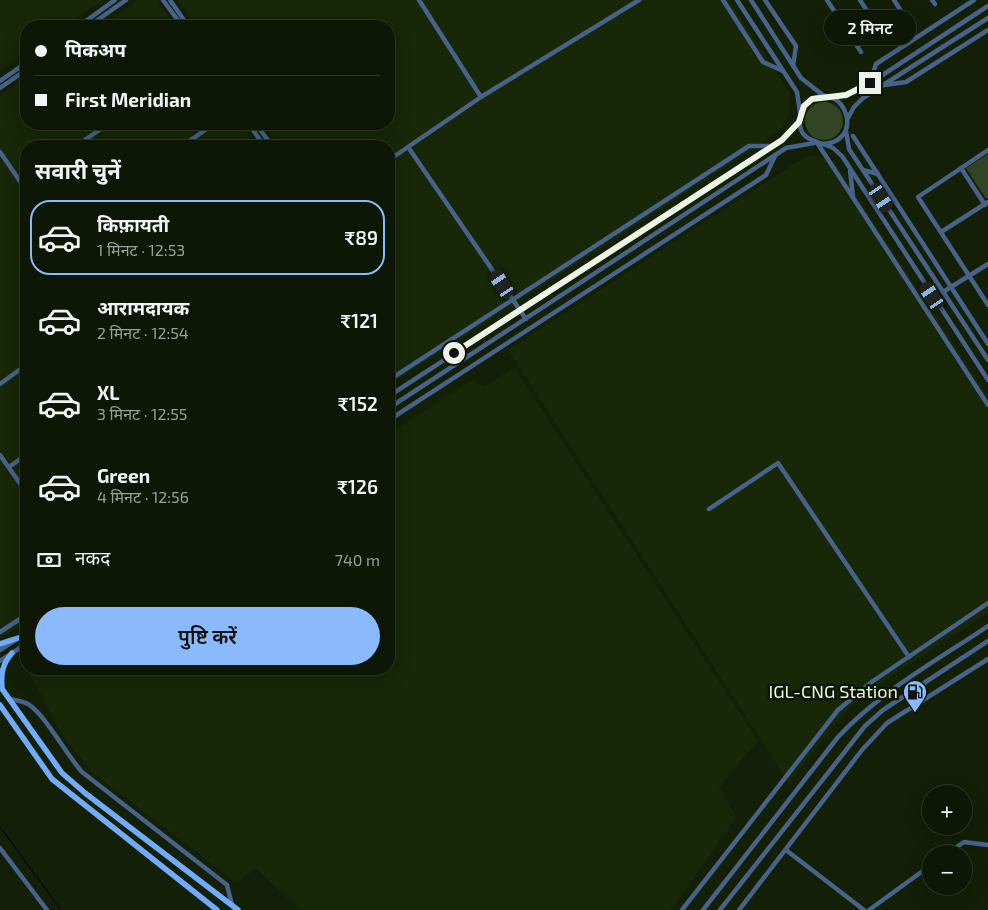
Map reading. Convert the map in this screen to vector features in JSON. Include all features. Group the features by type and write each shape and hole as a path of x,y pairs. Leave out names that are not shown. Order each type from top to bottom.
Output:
{"main road":[{"path":"0,644 18,638"},
{"path":"12,653 1,670 1,687 62,772 85,792 238,910"},
{"path":"0,705 52,779 217,910"}],"street":[{"path":"87,20 115,0"},
{"path":"98,20 126,0"},
{"path":"164,0 178,20"},
{"path":"170,0 184,20"},
{"path":"419,0 481,97"},
{"path":"395,156 481,97 639,0"},
{"path":"723,0 763,62 784,72"},
{"path":"737,0 797,92 800,112 799,122 802,131 817,143 988,405"},
{"path":"751,0 801,78 824,96 832,98 844,107 848,119"},
{"path":"766,0 796,46 793,66"},
{"path":"828,0 861,52"},
{"path":"860,0 884,37"},
{"path":"894,0 908,22"},
{"path":"870,83 876,64 974,0"},
{"path":"832,98 858,91 988,6"},
{"path":"988,18 884,85 854,107 848,119 846,129 849,149 988,360"},
{"path":"884,85 906,82 988,30"},
{"path":"0,81 20,66"},
{"path":"0,88 20,74"},
{"path":"800,112 812,99 824,96"},
{"path":"395,392 774,146 799,122"},
{"path":"395,404 786,148 833,142 841,137 846,129"},
{"path":"85,140 99,130"},
{"path":"191,140 205,130"},
{"path":"853,136 988,344"},
{"path":"817,143 834,148 850,168 988,380"},
{"path":"395,376 749,146 774,146"},
{"path":"408,147 471,236 526,319"},
{"path":"988,150 918,197 988,305"},
{"path":"0,152 20,177"},
{"path":"395,416 766,175 776,155"},
{"path":"850,168 854,198"},
{"path":"941,232 986,204 961,168"},
{"path":"863,170 878,174"},
{"path":"943,292 988,264"},
{"path":"0,384 20,369"},
{"path":"0,455 20,483"},
{"path":"9,467 20,459"},
{"path":"708,509 778,463 909,657"},
{"path":"682,910 838,710 873,682 985,607 988,603"},
{"path":"0,632 20,619"},
{"path":"703,910 838,737 858,715 876,700 988,626"},
{"path":"0,650 18,638"},
{"path":"720,910 865,726 883,710 988,641"},
{"path":"0,661 20,648"},
{"path":"739,910 862,750 887,724 988,659"},
{"path":"9,699 29,704 38,713 68,757 82,772 227,885 232,905"},
{"path":"960,845 964,842 988,845"},
{"path":"0,848 47,910"},
{"path":"786,850 864,910"},
{"path":"870,910 922,872"}],"shaded area":[{"path":"0,0 103,0 74,20 20,20 20,57 0,71"},
{"path":"138,0 157,0 171,20 109,20"},
{"path":"177,0 728,0 790,93 789,115 783,127 746,154 395,381 395,140 275,140 267,130 395,130 395,20 192,20"},
{"path":"20,81 20,130 246,130 253,140 20,140 20,626 0,638 0,95"},
{"path":"824,102 838,107 843,121 838,135 824,140 810,135 805,121 810,107"},
{"path":"988,154 988,197 986,199 966,168"},
{"path":"808,155 820,156 834,161 988,396 988,613 860,697 835,724 789,783 508,350"},
{"path":"514,367 758,741 719,787 737,817 671,910 300,910 256,868 237,883 93,773 64,738 30,675 395,675 395,430 472,380 484,387"}],"waterway":[{"path":"0,827 61,910"}],"place":[{"name":"IGL-CNG Station","path":"915,713"}],"route":[{"path":"454,353 782,140 799,122 800,112 812,99 824,96 832,98 846,95 858,91 870,83"}]}
